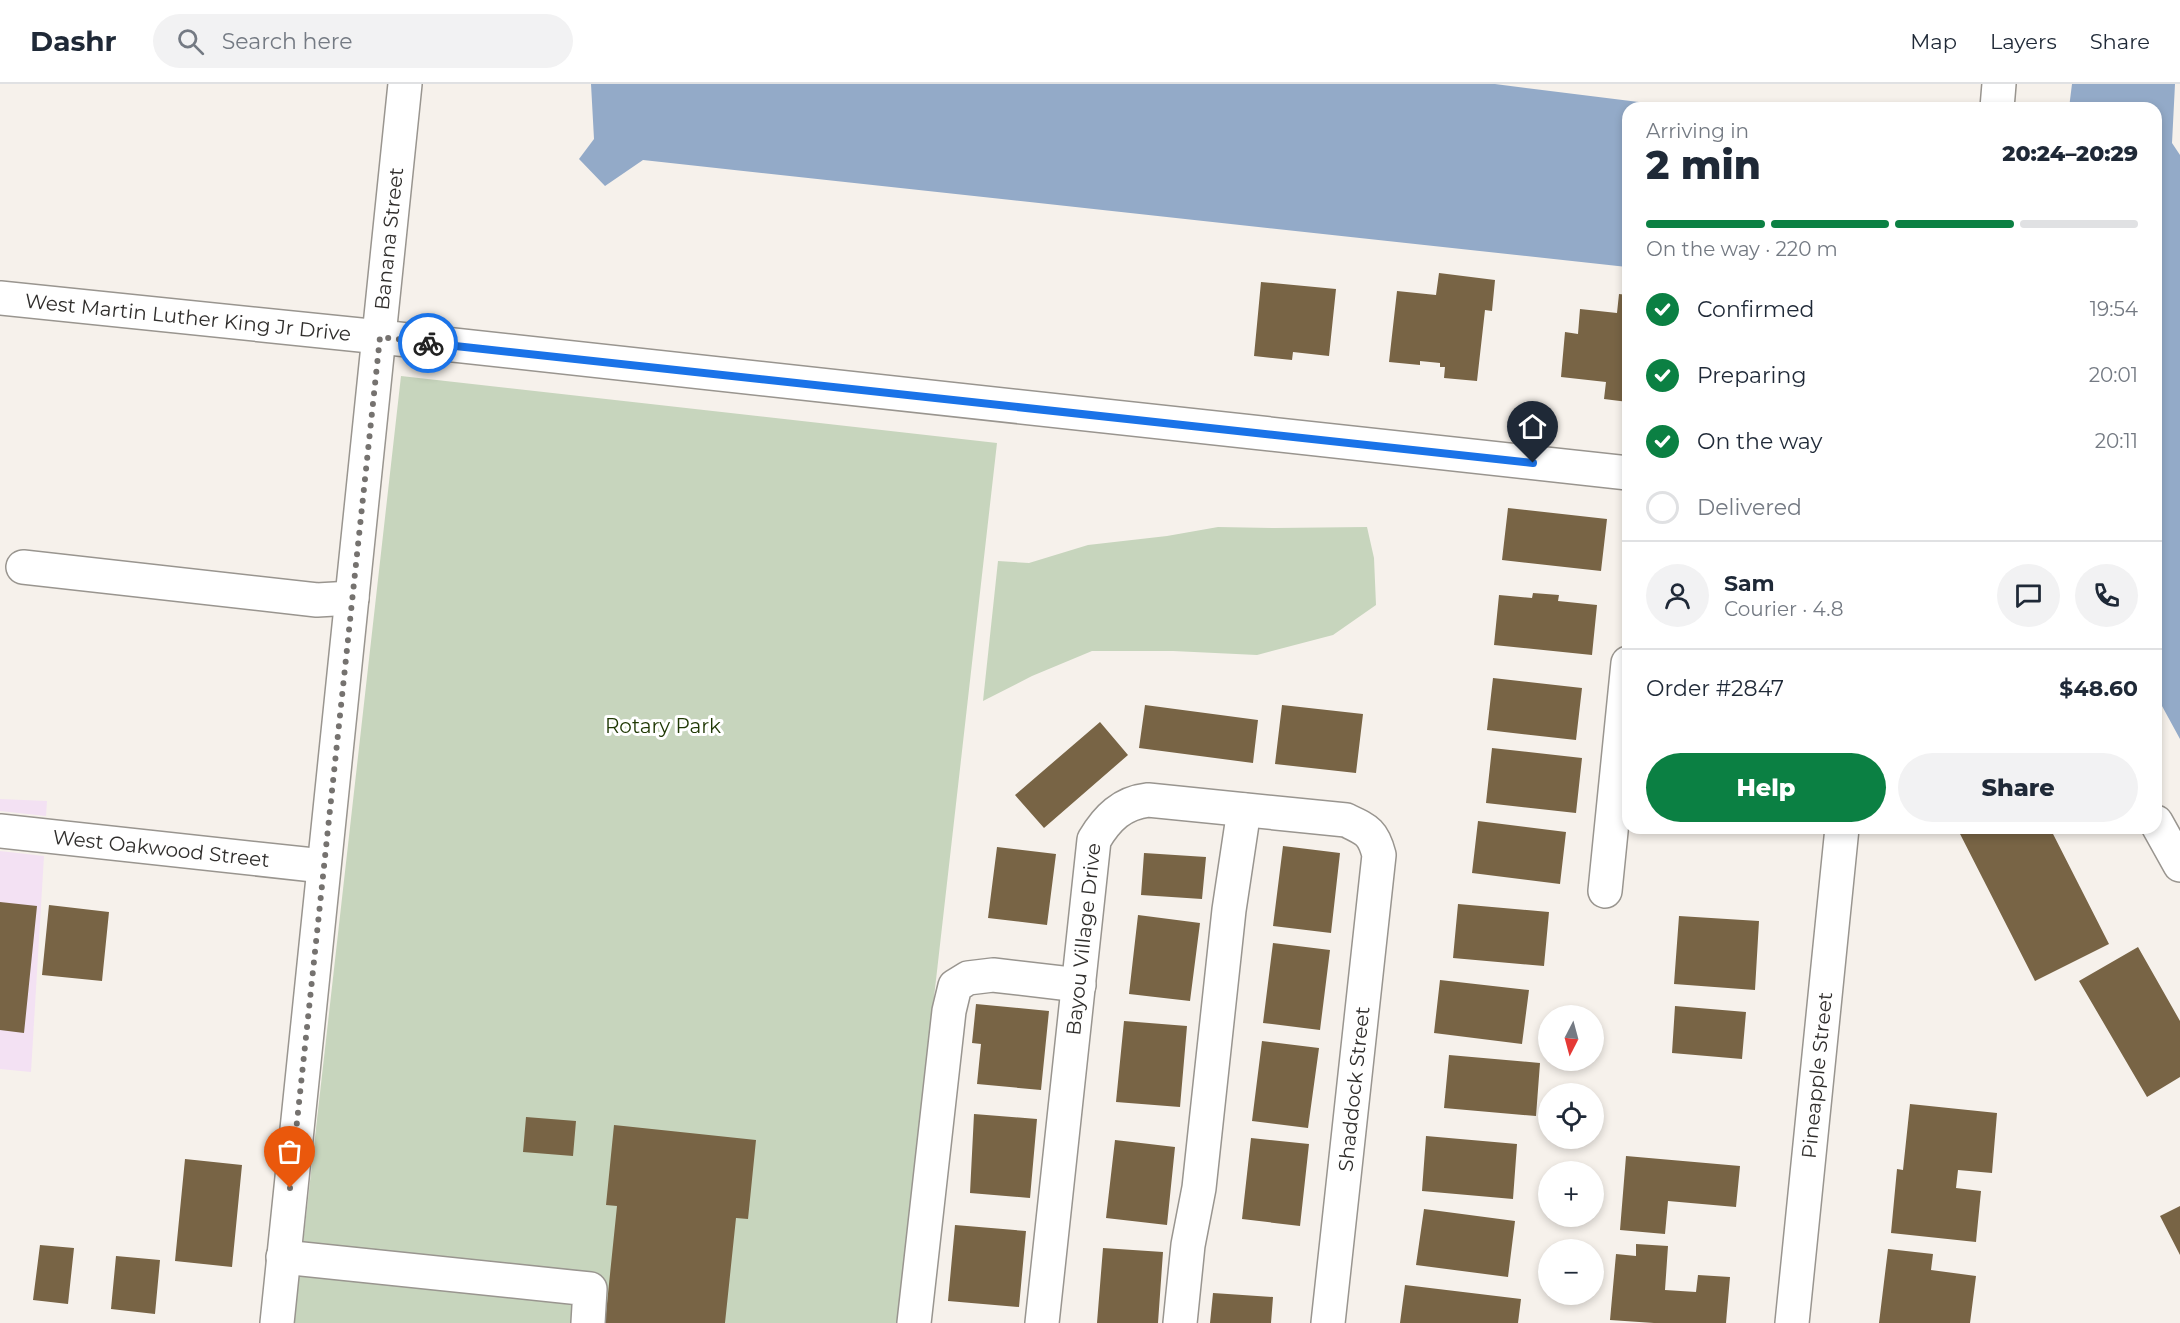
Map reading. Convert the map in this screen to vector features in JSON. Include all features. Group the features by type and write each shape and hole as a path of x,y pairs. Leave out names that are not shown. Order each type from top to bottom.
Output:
{"street":[{"name":"Banana Street","path":"277,1323 405,84"},
{"path":"1998,102 1999,84"},
{"name":"West Martin Luther King Jr Drive","path":"0,298 380,337 1622,472"},
{"path":"23,567 317,600 352,598"},
{"path":"1605,891 1622,722"},
{"name":"Bayou Village Drive","path":"1042,1323 1094,840 1102,827 1123,808 1137,801 1148,800 1346,820 1363,828 1375,839 1380,855"},
{"path":"1180,1323 1188,1245 1200,1188 1229,910 1244,810"},
{"name":"West Oakwood Street","path":"0,831 323,866"},
{"path":"2162,833 2180,865"},
{"name":"Pineapple Street","path":"1792,1323 1841,834"},
{"name":"Shaddock Street","path":"1328,1323 1380,855"},
{"path":"914,1323 949,1011 955,986 968,978 993,975 1079,985"},
{"path":"283,1257 590,1289 588,1323"}],"shaded area":[{"path":"0,799 47,801 46,816 0,811"},
{"path":"0,851 44,856 31,1072 0,1069"}],"green space":[{"name":"Rotary Park","path":"401,376 997,443 897,1323 294,1323"},
{"path":"1218,527 1367,527 1374,558 1376,605 1333,635 1257,655 1173,651 1092,651 1032,676 983,701 998,561 1029,563 1088,545 1167,536"}],"water":[{"path":"591,84 1495,84 1639,102 1622,102 1622,266 643,160 605,186 579,159 594,139"},
{"path":"2072,84 2175,84 2172,143 2180,155 2180,739 2162,706 2162,102 2070,102"}],"building":[{"path":"1439,273 1495,280 1492,311 1485,310 1477,381 1444,378 1445,367 1440,367 1440,363 1420,361 1420,365 1389,362 1397,291 1436,295"},
{"path":"1261,282 1336,289 1329,356 1293,352 1292,360 1254,356"},
{"path":"1619,294 1622,294 1622,401 1604,399 1606,382 1561,377 1565,332 1578,334 1580,309 1617,313"},
{"path":"1508,508 1607,519 1601,571 1502,560"},
{"path":"1533,593 1559,595 1558,601 1597,605 1592,655 1494,645 1499,595 1532,598"},
{"path":"1493,678 1582,688 1576,740 1487,730"},
{"path":"1145,705 1258,720 1253,763 1139,748"},
{"path":"1282,705 1363,714 1356,773 1275,764"},
{"path":"1100,722 1128,755 1044,828 1015,795"},
{"path":"1492,748 1582,758 1576,813 1486,803"},
{"path":"1478,821 1566,832 1560,884 1472,873"},
{"path":"1960,834 2053,834 2109,944 2035,981"},
{"path":"1283,846 1340,853 1331,933 1273,926"},
{"path":"997,847 1056,854 1047,925 988,918"},
{"path":"1144,853 1206,857 1202,899 1141,895"},
{"path":"0,902 37,906 24,1033 0,1030"},
{"path":"1458,904 1549,912 1544,966 1453,958"},
{"path":"49,905 109,912 102,981 42,975"},
{"path":"1138,915 1200,923 1190,1001 1129,994"},
{"path":"1679,916 1759,921 1755,990 1674,984"},
{"path":"1273,943 1330,950 1320,1030 1263,1023"},
{"path":"2138,947 2180,1021 2180,1077 2147,1097 2079,981"},
{"path":"1440,980 1529,990 1522,1044 1434,1033"},
{"path":"976,1004 1049,1011 1041,1090 977,1084 981,1044 972,1043"},
{"path":"1675,1006 1746,1012 1742,1059 1672,1053"},
{"path":"1124,1021 1187,1026 1180,1107 1116,1102"},
{"path":"1262,1041 1319,1048 1308,1128 1252,1121"},
{"path":"1449,1055 1538,1063 1536,1116 1444,1108"},
{"path":"1910,1104 1997,1113 1992,1173 1958,1170 1956,1188 1981,1191 1976,1242 1891,1233 1897,1169 1903,1170"},
{"path":"974,1114 1037,1119 1030,1198 970,1193"},
{"path":"526,1117 576,1121 573,1156 523,1152"},
{"path":"614,1125 756,1140 748,1219 736,1218 725,1323 605,1323 617,1206 606,1205"},
{"path":"1426,1136 1517,1144 1513,1199 1422,1191"},
{"path":"1251,1138 1309,1144 1300,1226 1242,1219"},
{"path":"1115,1140 1175,1147 1167,1225 1106,1218"},
{"path":"1626,1156 1740,1166 1736,1207 1668,1201 1665,1234 1620,1230"},
{"path":"185,1159 242,1165 232,1267 175,1261"},
{"path":"2180,1206 2180,1255 2160,1216"},
{"path":"1424,1209 1515,1221 1508,1277 1416,1265"},
{"path":"955,1225 1026,1231 1019,1307 948,1301"},
{"path":"1636,1244 1668,1246 1665,1290 1696,1292 1698,1275 1730,1277 1726,1323 1654,1323 1610,1320 1616,1254 1636,1256"},
{"path":"40,1245 74,1248 68,1304 33,1300"},
{"path":"1103,1248 1163,1252 1158,1323 1097,1323"},
{"path":"1888,1249 1933,1254 1931,1270 1976,1276 1970,1323 1879,1323"},
{"path":"116,1256 160,1260 155,1314 111,1309"},
{"path":"1405,1285 1521,1299 1518,1323 1400,1323"},
{"path":"1213,1293 1273,1297 1271,1323 1210,1323"}],"way so far":[{"path":"290,1188 380,337 428,343"}],"route":[{"path":"428,343 1533,463"}]}
